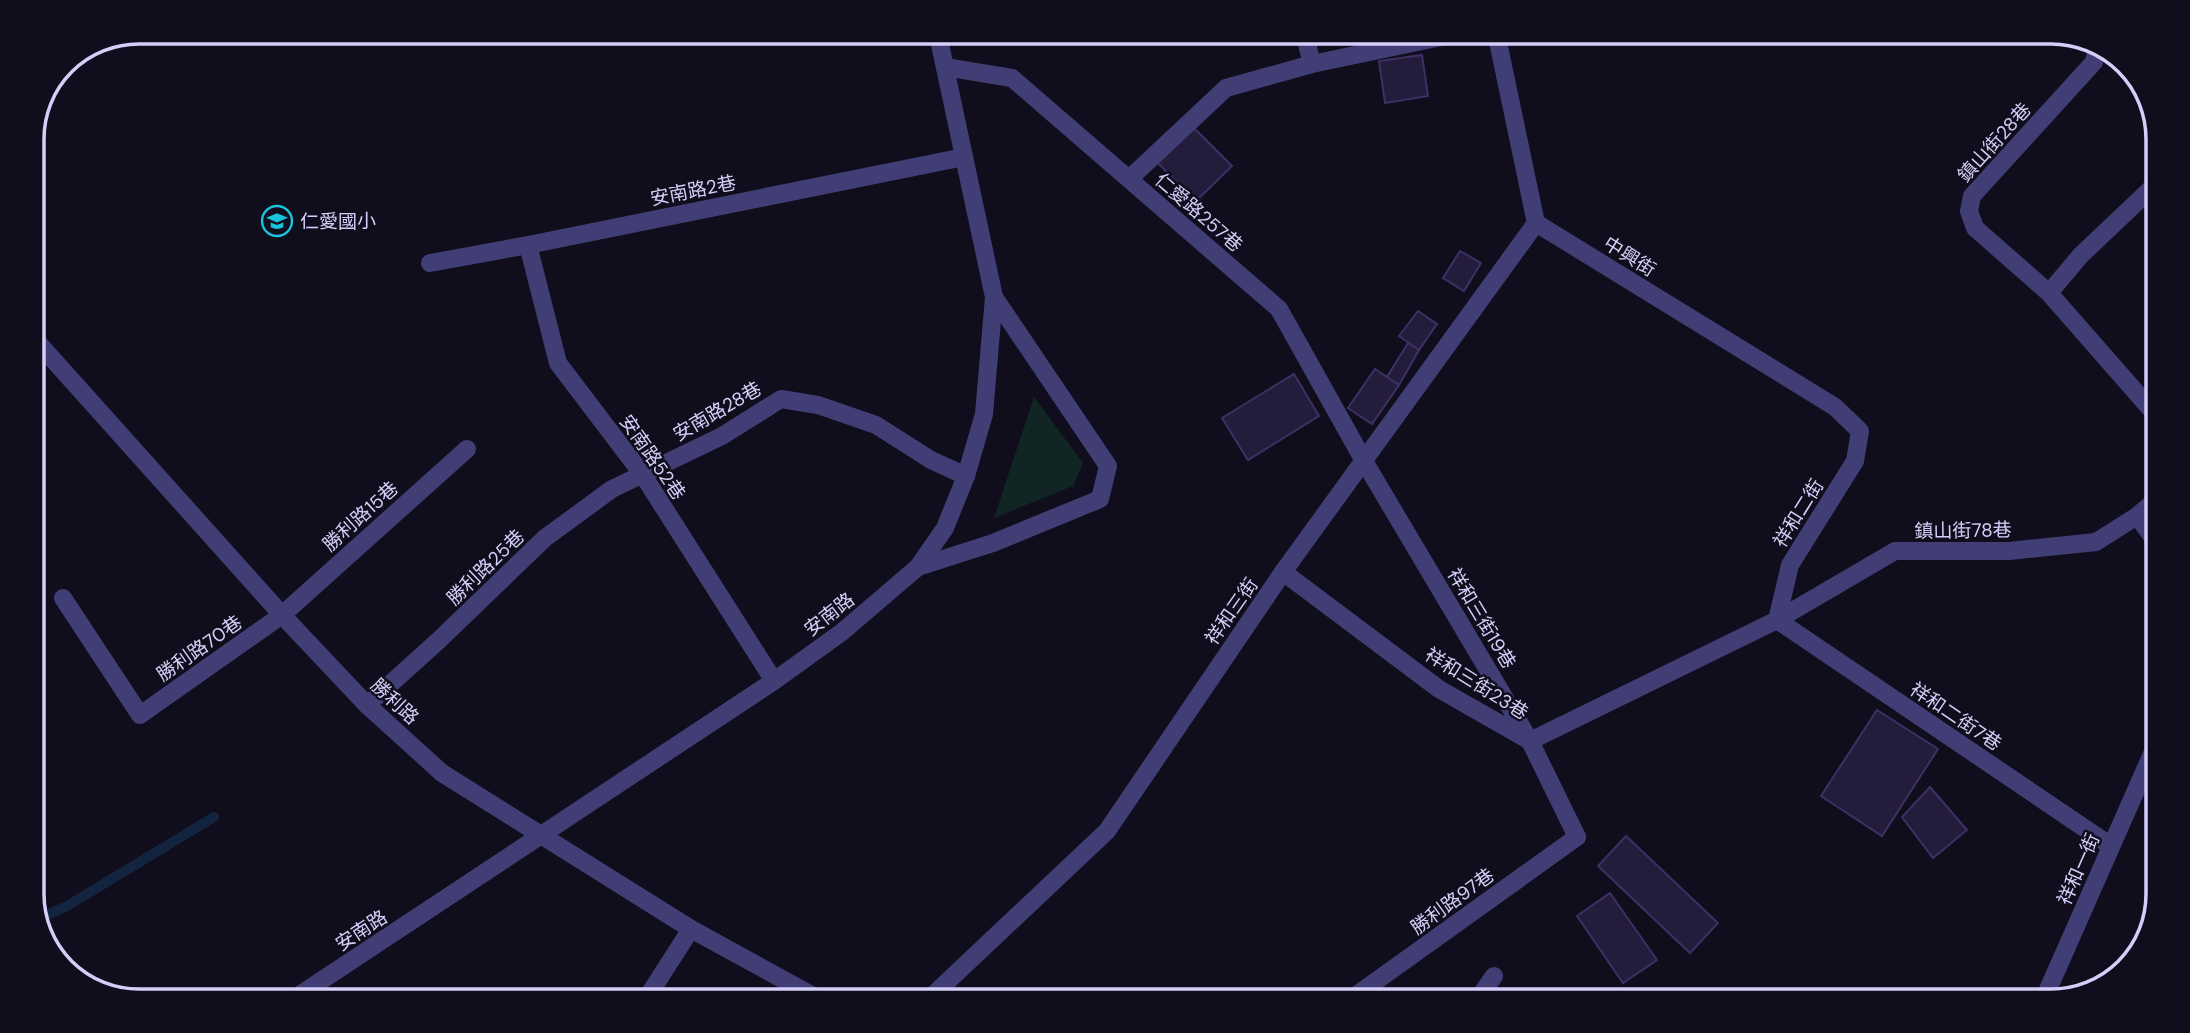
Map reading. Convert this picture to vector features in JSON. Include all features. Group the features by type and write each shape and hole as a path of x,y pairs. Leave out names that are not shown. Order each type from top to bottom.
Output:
{"street":[{"name":"安南路","path":"309,989 774,681 842,632 918,567 945,528 966,476 984,414 994,297 940,44"},
{"path":"1307,44 1312,64"},
{"path":"1129,179 1226,88 1312,64 1408,44"},
{"path":"1498,44 1536,223"},
{"name":"鎮山街28巷","path":"2096,54 2094,62 1972,196 1969,211 1975,228 2049,293 2146,404"},
{"name":"仁愛路257巷","path":"945,67 1012,78 1279,309 1364,461"},
{"name":"安南路2巷","path":"430,262 528,245 964,157"},
{"path":"2049,293 2081,255 2146,193"},
{"name":"中興街","path":"1536,223 1835,407 1860,431"},
{"name":"祥和三街","path":"939,989 1107,831 1283,572 1536,223"},
{"name":"安南路52巷","path":"528,245 558,363 643,475 774,681"},
{"path":"918,567 993,543 1100,499 1108,466 994,297"},
{"name":"勝利路","path":"44,349 282,615 367,705 442,773 691,929 800,989"},
{"name":"安南路28巷","path":"643,475 722,436 781,399 818,405 876,425 932,460 966,476"},
{"name":"祥和二街","path":"1777,620 1790,565 1855,461 1860,431"},
{"name":"勝利路15巷","path":"282,615 467,449"},
{"name":"祥和三街19巷","path":"1364,461 1530,740 1577,838"},
{"name":"勝利路25巷","path":"367,705 545,538 612,489 643,475"},
{"name":"鎮山街78巷","path":"1777,620 1895,551 2009,551 2096,542 2146,508"},
{"path":"2137,516 2146,528"},
{"name":"祥和三街23巷","path":"1283,572 1439,690 1530,740 1777,620"},
{"name":"勝利路70巷","path":"63,598 140,715 282,615"},
{"name":"祥和二街7巷","path":"1777,620 2111,846"},
{"name":"祥和一街","path":"2049,989 2146,767"},
{"name":"勝利路97巷","path":"1366,989 1577,838"},
{"path":"652,989 691,929"},
{"path":"1485,989 1494,975"}],"green space":[{"path":"1034,397 1083,463 1073,486 994,518"}],"building":[{"path":"1422,55 1428,96 1385,103 1379,61"},
{"path":"1194,128 1232,166 1195,202 1158,163"},
{"path":"1460,251 1481,263 1464,291 1443,278"},
{"path":"1418,311 1437,324 1419,350 1399,336"},
{"path":"1408,343 1419,350 1399,385 1387,377"},
{"path":"1375,369 1399,385 1372,424 1348,408"},
{"path":"1294,374 1319,416 1248,460 1222,418"},
{"path":"1877,710 1938,749 1882,836 1821,796"},
{"path":"1930,787 1967,830 1933,858 1902,817"},
{"path":"1626,836 1718,923 1690,953 1598,866"},
{"path":"1610,893 1657,960 1623,983 1577,916"}],"waterway":[{"path":"47,915 67,906 214,817"}],"place":[{"name":"仁愛國小","path":"277,221"}]}
